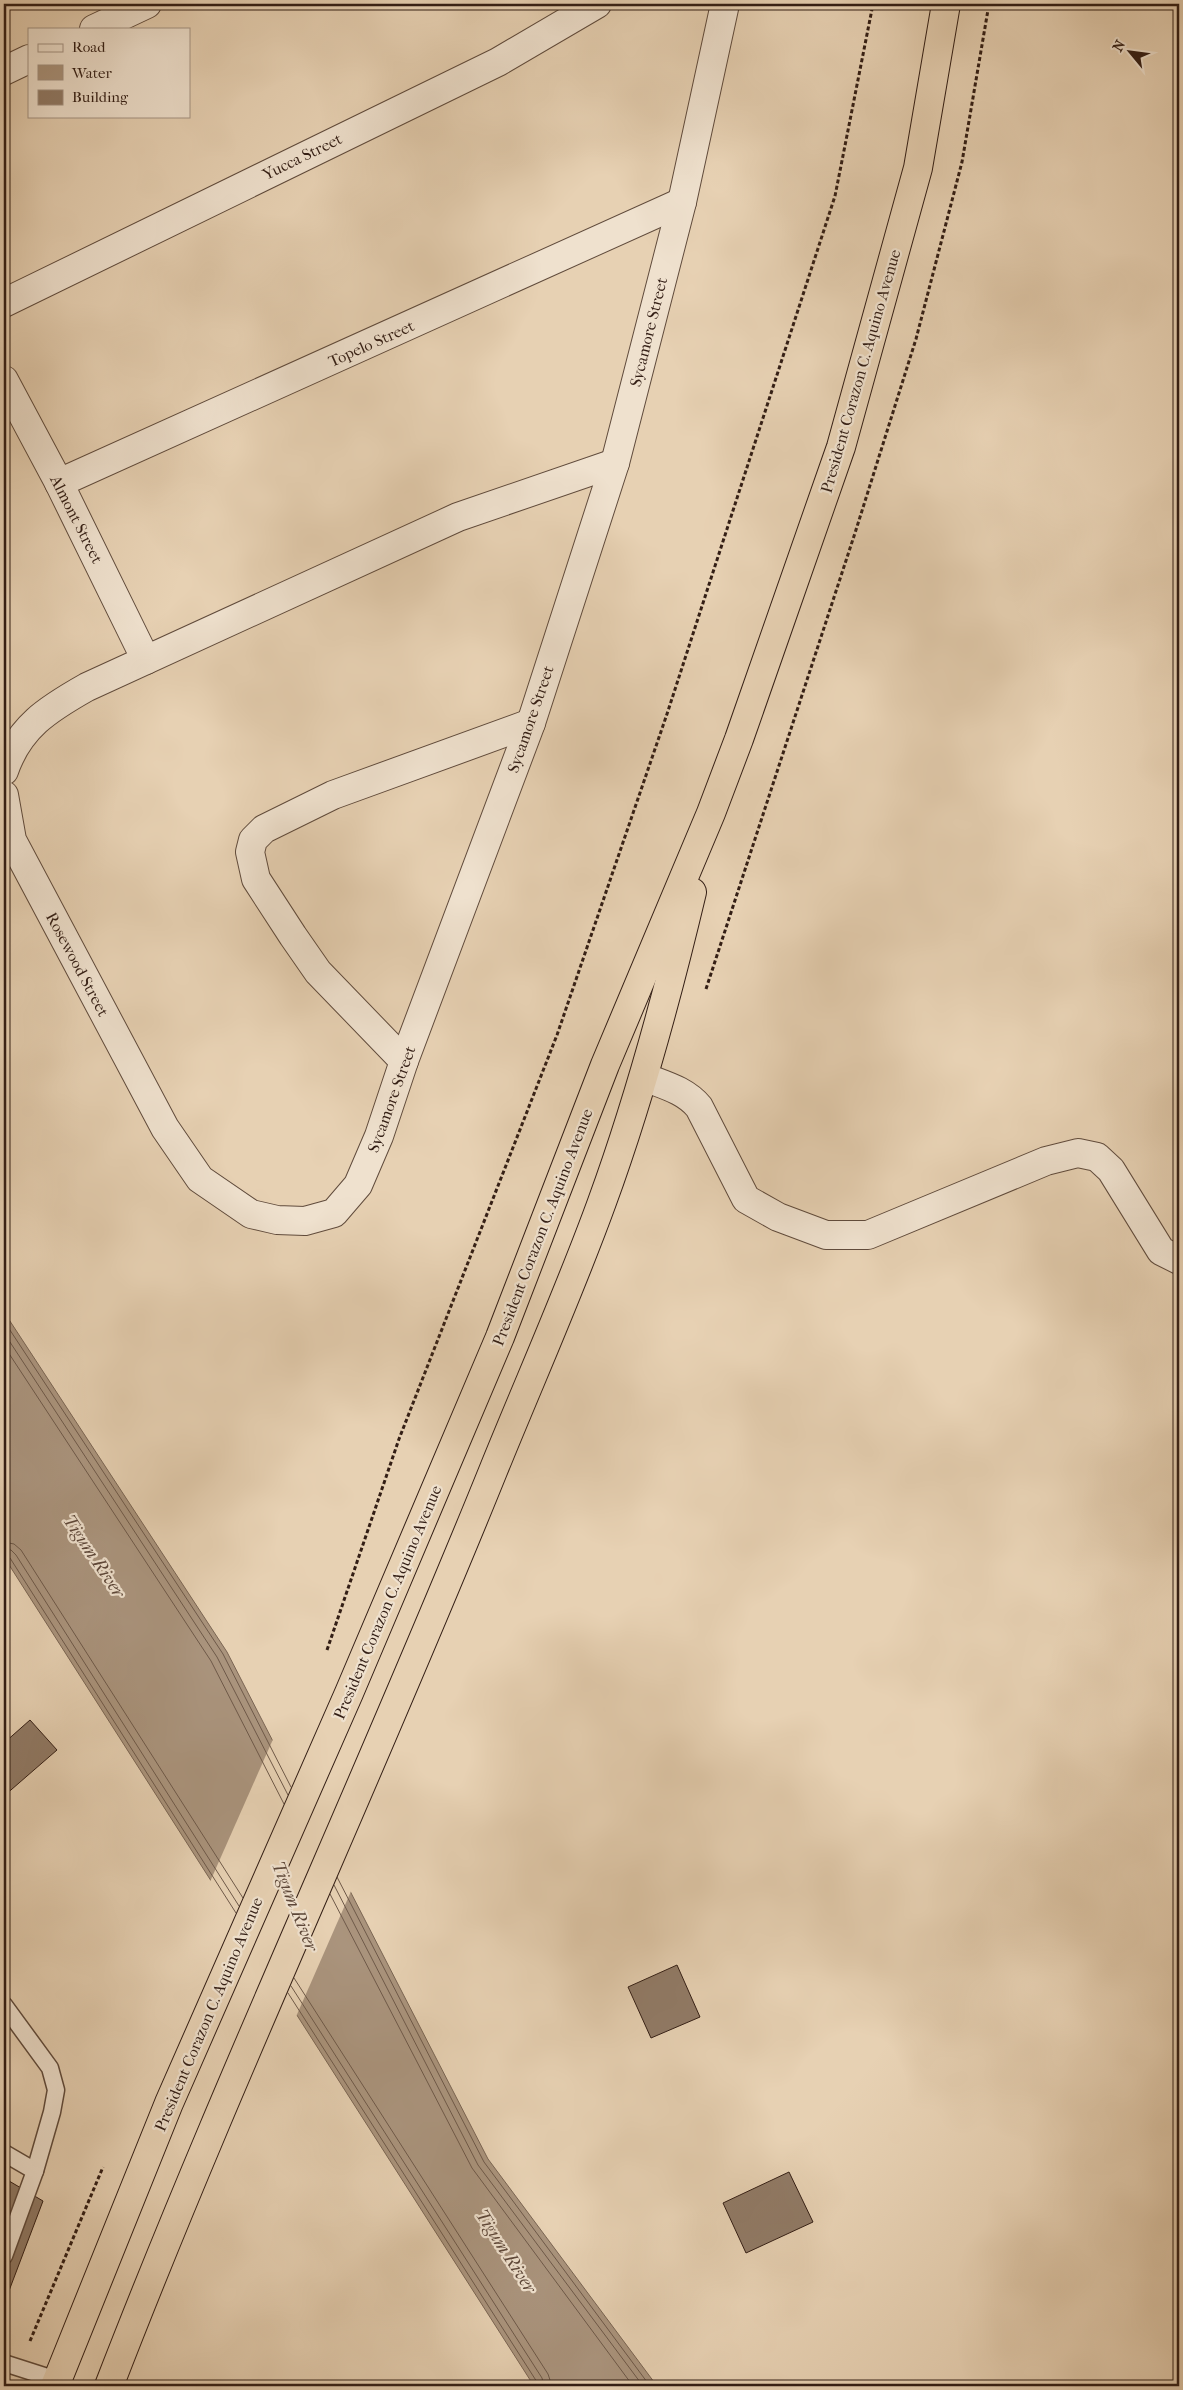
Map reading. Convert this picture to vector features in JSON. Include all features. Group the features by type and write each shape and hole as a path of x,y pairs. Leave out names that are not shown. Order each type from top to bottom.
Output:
{"highway":[{"name":"President Corazon C. Aquino Avenue","path":"56,2383 169,2103 349,1693 496,1346 602,1074 711,813 841,448 918,168 946,4"},
{"name":"President Corazon C. Aquino Avenue","path":"109,2386 151,2277 393,1712 602,1203 644,1077 711,813"}],"street":[{"path":"96,28 147,4"},
{"name":"Yucca Street","path":"4,304 498,62 598,4"},
{"name":"Sycamore Street","path":"165,1128 200,1180 251,1214 277,1220 305,1221 320,1217 334,1213 358,1185 379,1136 404,1062 531,723 614,463 682,202 725,4"},
{"path":"4,71 28,59"},
{"name":"Topelo Street","path":"60,484 682,202"},
{"name":"Almont Street","path":"4,380 60,484 146,660"},
{"path":"4,771 10,754 24,732 50,708 87,687 458,518 614,463"},
{"path":"404,1062 318,972 293,936 256,879 250,852 253,840 264,829 333,795 531,723"},
{"name":"Rosewood Street","path":"4,795 12,840 165,1128"},
{"path":"644,1077 685,1094 699,1107 746,1199 778,1217 826,1235 868,1235 1046,1161 1078,1153 1097,1157 1112,1170 1161,1251 1179,1260"}],"lane":[{"path":"4,2005 50,2068 56,2090 52,2112 34,2171 4,2256"},
{"path":"4,2153 34,2171"},
{"path":"11,2365 56,2383"}],"path":[{"path":"327,1651 399,1439 557,1035 670,705 835,196 874,4"},
{"path":"703,997 855,533 916,339 962,162 989,4"},
{"path":"11,2365 106,2160"}],"water":[{"name":"Tigum River","path":"4,1312 227,1652 488,2159 657,2386 534,2386 4,1557"}],"pier":[{"path":"274,1737 352,1889 295,2019 209,1884"}],"building":[{"path":"30,1720 57,1750 4,1796 4,1743"},
{"path":"677,1965 700,2017 651,2038 628,1987"},
{"path":"789,2172 813,2222 746,2253 723,2203"},
{"path":"4,2178 43,2201 4,2304"}]}
